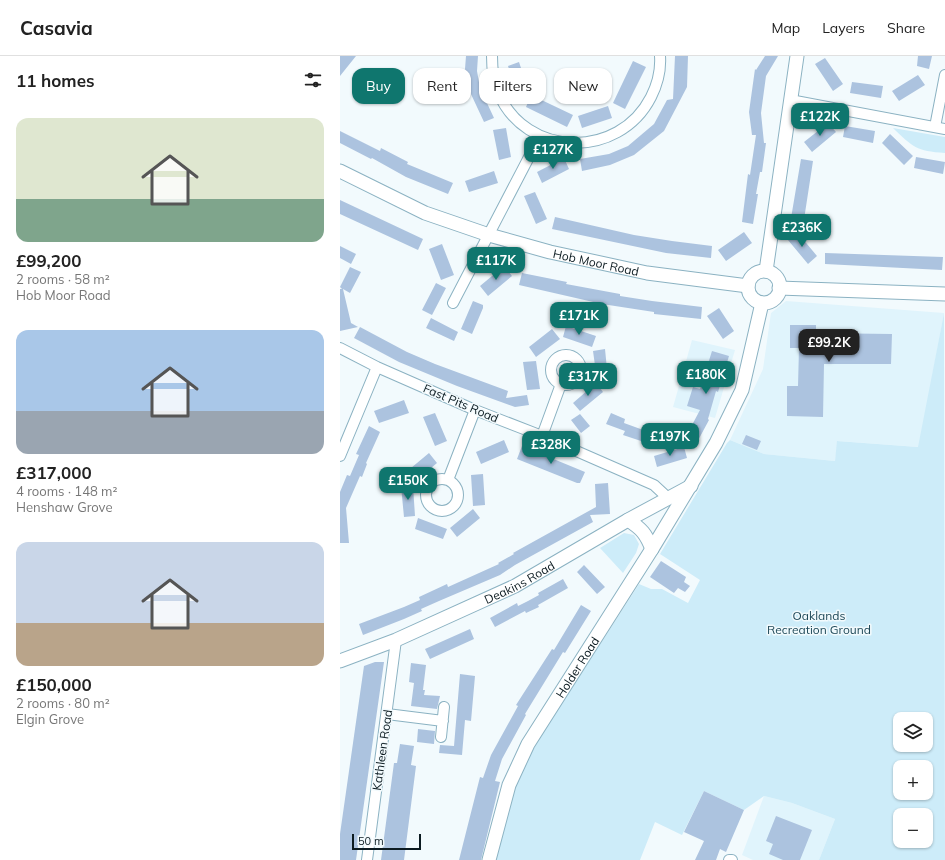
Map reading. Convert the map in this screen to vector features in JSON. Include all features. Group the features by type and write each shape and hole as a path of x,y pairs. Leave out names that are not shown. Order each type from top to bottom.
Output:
{"street":[{"path":"492,56 492,72 498,92 508,110 522,125 540,136 562,143 586,143 609,137 630,125 646,107 656,86 660,56"},
{"path":"766,271 797,56"},
{"path":"790,100 940,128 945,75"},
{"path":"453,303 540,136"},
{"name":"Hob Moor Road","path":"340,171 425,213 489,235 550,252 648,273 748,286"},
{"path":"766,271 770,272 777,278 780,288 778,295 774,299 766,303 762,303 757,302 750,296 748,286 753,275 766,271"},
{"path":"780,288 945,294"},
{"name":"Holder Road","path":"489,860 509,786 528,744 691,486 716,443 742,390 762,303"},
{"name":"Fast Pits Road","path":"340,348 377,367 475,410 542,436 654,485 668,498"},
{"path":"340,456 377,367"},
{"path":"542,436 561,384"},
{"path":"448,480 475,410"},
{"name":"Deakins Road","path":"340,661 396,640 515,586 628,520 691,486"},
{"path":"628,520 640,528 652,549"},
{"name":"Kathleen Road","path":"367,860 396,640"},
{"path":"441,737 444,707"},
{"path":"387,714 443,720"}],"shaded area":[{"path":"786,301 944,313 919,447 838,441 835,461 764,454 730,440 763,369 771,313"},
{"path":"692,340 735,350 715,418 673,407"},
{"path":"764,796 792,803 835,819 819,860 753,860 742,855"}],"green space":[{"path":"893,128 945,137 945,153 927,151 916,147 905,140"},
{"name":"Oaklands Recreation Ground","path":"944,313 945,860 819,860 835,819 792,803 764,796 744,810 704,791 682,835 655,822 640,860 496,860 509,806 522,769 541,736 639,584 651,589 662,589 688,603 700,580 660,554 727,443 730,440 764,454 835,461 837,441 918,447"},
{"path":"624,533 634,535 639,544 636,553 623,573 600,548"}],"building":[{"path":"340,56 356,56 340,76"},
{"path":"466,56 478,56 477,71 479,82 479,104 487,104 494,118 484,122 471,94 471,68 465,68"},
{"path":"675,56 688,56 687,87 664,131 634,155 610,165 582,171 580,159 609,154 628,146 654,124 667,100 673,99"},
{"path":"765,56 778,56 766,76 761,113 764,143 766,143 762,172 760,172 756,194 758,194 753,224 742,222 748,174 750,175 756,135 752,135 749,112 755,69 756,70"},
{"path":"918,56 932,56 929,69 917,66"},
{"path":"825,58 843,84 833,91 815,64"},
{"path":"633,61 646,67 625,109 613,103"},
{"path":"519,62 521,68 509,68 508,66"},
{"path":"918,75 925,85 899,101 892,91"},
{"path":"852,82 883,86 881,98 850,93"},
{"path":"546,102 573,115 567,127 526,107 527,104 546,104"},
{"path":"608,106 612,118 582,128 578,116"},
{"path":"828,123 836,132 812,152 804,142"},
{"path":"845,126 875,131 873,143 843,137"},
{"path":"506,128 511,157 499,160 493,130"},
{"path":"340,131 380,151 381,148 408,162 407,164 453,183 448,194 406,177 372,158 371,159 340,143"},
{"path":"890,134 913,156 904,165 882,143"},
{"path":"916,157 945,162 943,174 914,168"},
{"path":"564,158 569,169 542,183 537,172"},
{"path":"801,159 813,161 803,226 790,224"},
{"path":"494,171 498,183 469,192 465,181"},
{"path":"535,192 547,219 536,224 524,196"},
{"path":"340,200 423,239 418,250 340,214"},
{"path":"555,217 634,235 712,246 711,258 666,253 552,229"},
{"path":"744,232 752,243 726,261 718,250"},
{"path":"797,232 817,256 808,264 788,240"},
{"path":"442,244 454,275 441,280 429,249"},
{"path":"340,246 356,254 351,264 340,258"},
{"path":"825,253 943,257 942,270 825,264"},
{"path":"504,266 512,276 488,296 480,286"},
{"path":"350,267 361,272 350,293 343,289 351,323 358,327 340,331 340,289 342,289 340,287"},
{"path":"522,273 567,282 566,284 620,294 620,296 702,307 701,319 654,314 654,312 602,304 519,285"},
{"path":"436,283 446,288 432,315 422,310"},
{"path":"473,301 483,305 483,308 472,334 461,329"},
{"path":"719,308 734,331 723,339 707,316"},
{"path":"431,318 458,332 454,341 426,328"},
{"path":"790,325 816,325 816,333 892,334 891,364 824,364 823,417 787,416 787,386 798,386 799,348 790,348"},
{"path":"566,326 596,336 592,347 563,337"},
{"path":"360,327 407,352 508,391 506,398 527,395 529,405 515,407 457,386 399,362 354,338"},
{"path":"552,329 560,339 536,357 529,347"},
{"path":"605,349 608,379 597,380 593,351"},
{"path":"712,351 729,356 718,392 716,391 708,419 709,420 695,446 684,440 700,410 687,406 693,387 700,389"},
{"path":"536,361 540,389 527,390 523,362"},
{"path":"596,383 603,392 580,411 573,403"},
{"path":"404,400 409,413 379,423 374,411"},
{"path":"435,413 447,441 435,446 423,417"},
{"path":"611,413 625,419 624,423 657,435 653,445 623,435 625,431 606,424"},
{"path":"580,414 590,426 581,433 571,420"},
{"path":"369,426 380,432 366,463 367,464 362,477 360,476 346,508 349,543 340,543 340,492 347,475 350,476 359,455 356,454"},
{"path":"746,435 761,441 757,450 742,444"},
{"path":"504,440 509,452 481,464 476,452"},
{"path":"522,446 585,472 580,483 517,459"},
{"path":"684,447 687,458 657,467 654,456"},
{"path":"429,453 437,463 413,483 405,473"},
{"path":"483,474 485,505 473,506 471,475"},
{"path":"608,483 610,514 590,515 593,522 515,565 500,575 421,609 422,611 404,619 363,635 359,624 420,600 419,597 447,584 448,587 499,564 498,563 514,554 513,553 596,507 595,484"},
{"path":"401,486 413,486 415,516 404,517"},
{"path":"473,509 480,518 457,537 450,528"},
{"path":"418,518 447,529 443,539 415,529"},
{"path":"661,561 686,577 684,582 690,586 685,592 678,588 674,593 650,577"},
{"path":"584,565 605,587 597,594 577,572"},
{"path":"563,579 568,588 538,605 539,607 526,613 525,611 495,627 490,618 517,603 518,606 528,601 539,595 538,593"},
{"path":"581,605 591,611 565,653 563,652 525,714 526,715 502,759 495,781 500,782 481,860 459,860 480,777 483,778 491,755 518,706 516,705 552,649 554,650"},
{"path":"470,629 474,639 430,659 425,649"},
{"path":"375,662 384,662 356,860 340,860 340,834 364,666"},
{"path":"411,663 426,665 423,690 425,690 424,695 440,696 437,709 411,706 414,683 409,682"},
{"path":"460,674 475,676 471,721 465,720 462,755 439,753 440,745 454,746"},
{"path":"418,729 435,731 434,744 417,742"},
{"path":"400,744 414,746 411,765 416,766 404,860 381,860 394,763 397,763"},
{"path":"704,791 744,810 726,852 720,849 716,860 695,860 704,841 684,832"},
{"path":"776,816 812,830 800,860 783,860 769,854 773,844 766,841"}]}
